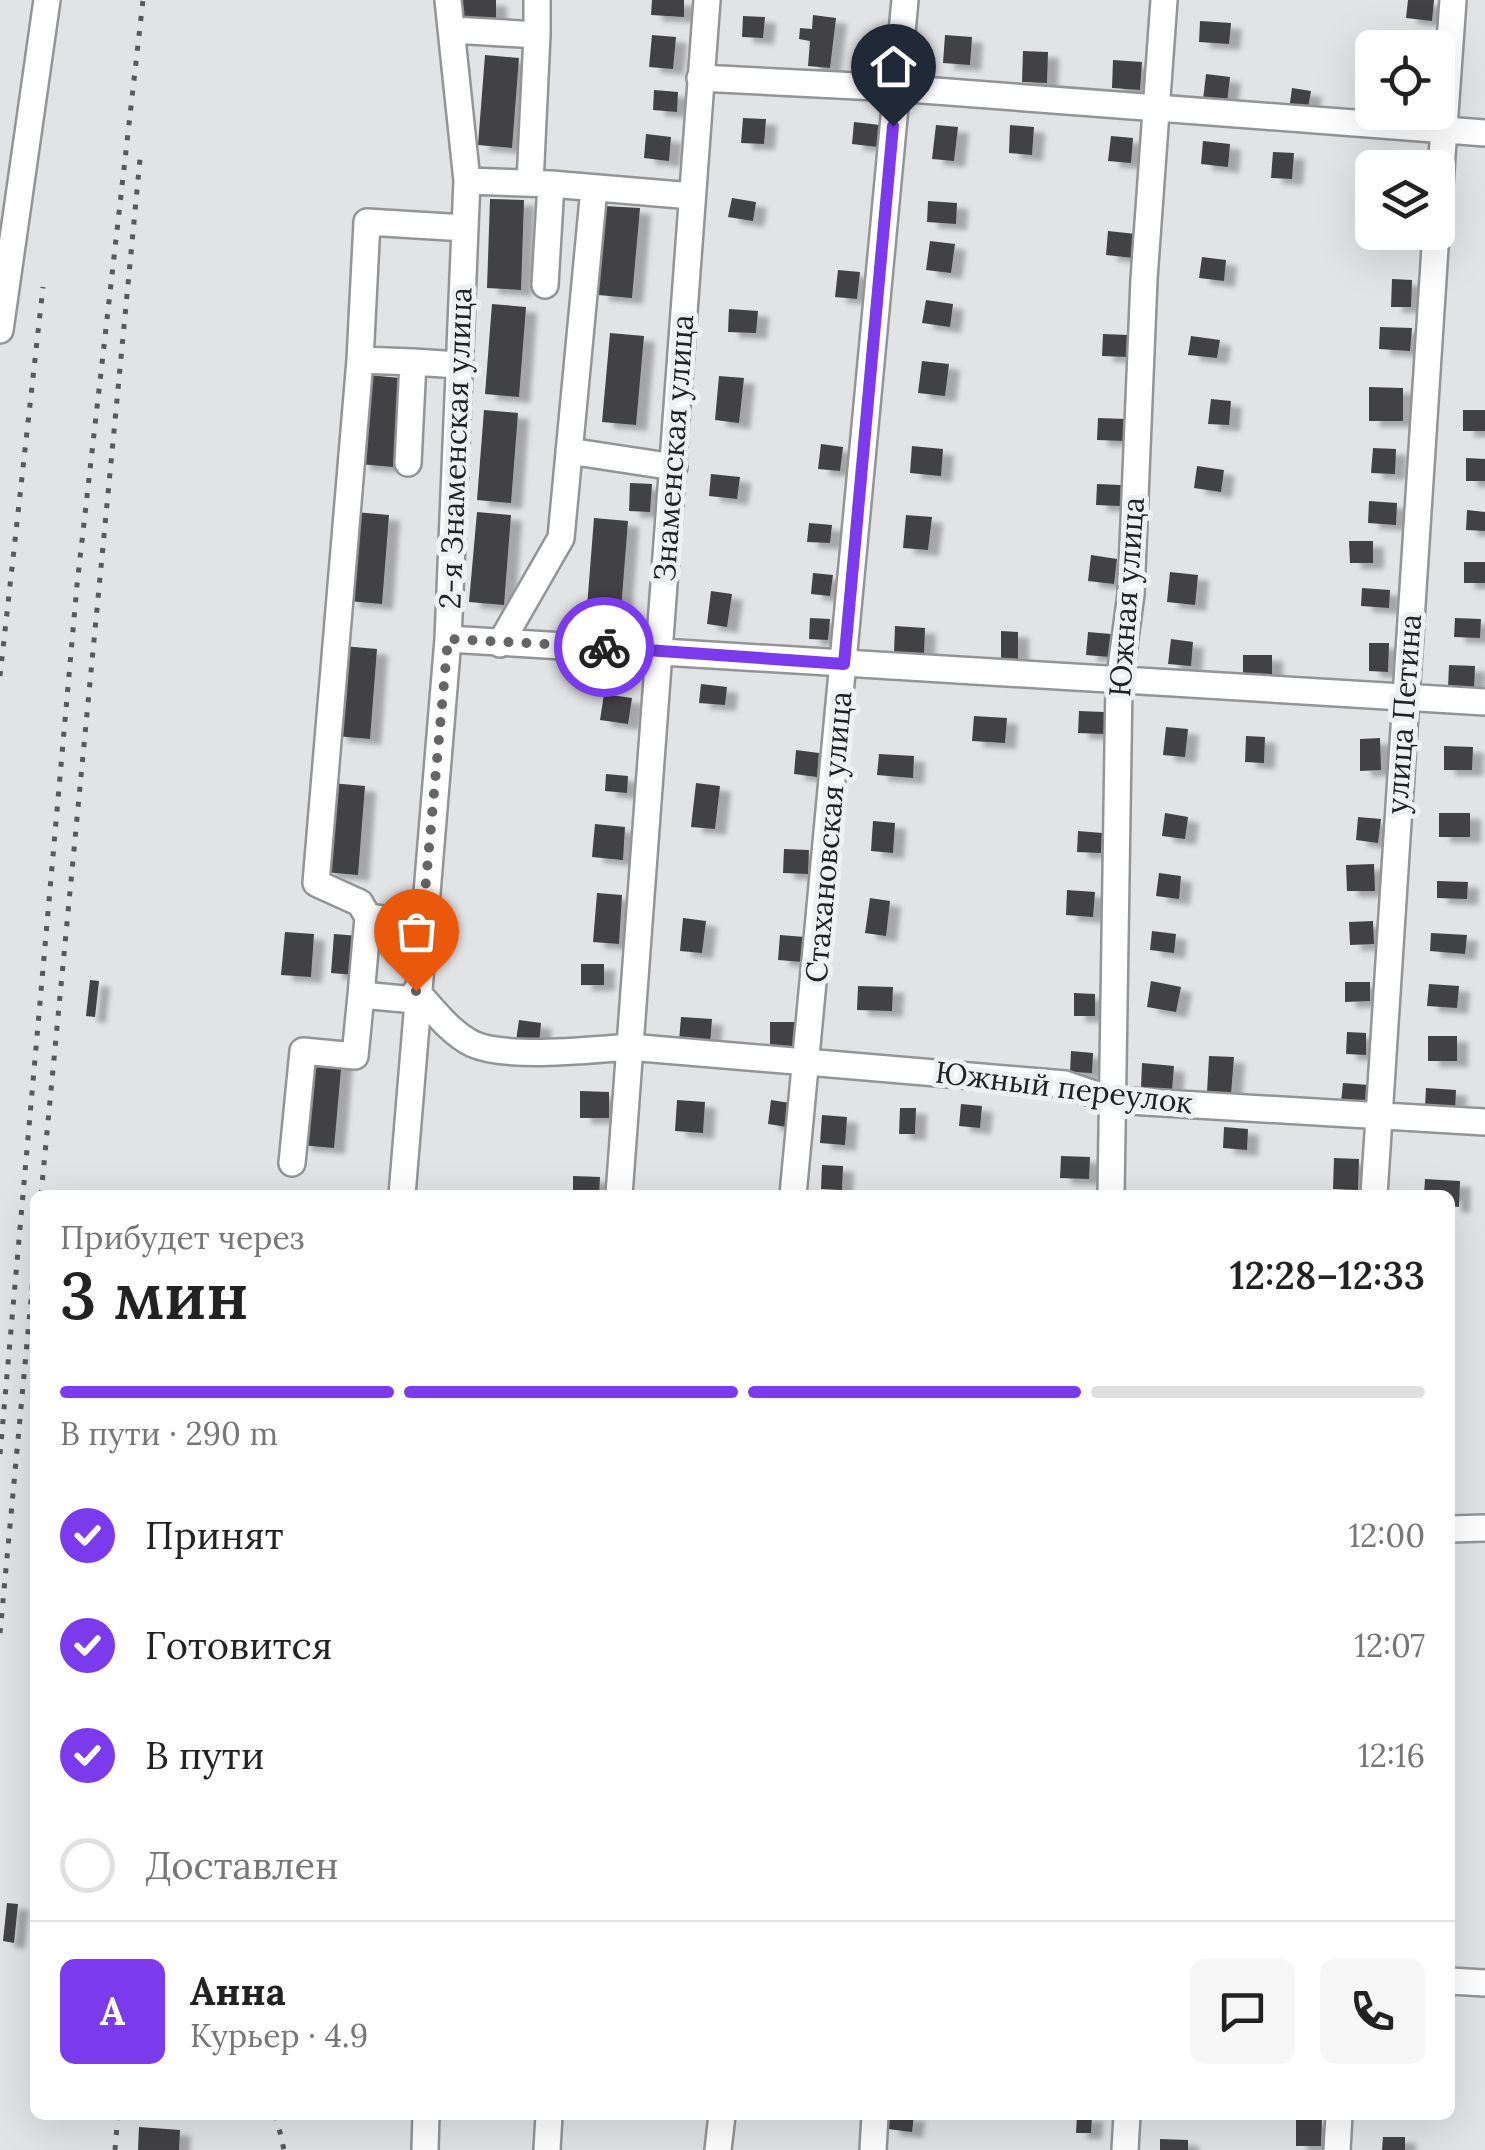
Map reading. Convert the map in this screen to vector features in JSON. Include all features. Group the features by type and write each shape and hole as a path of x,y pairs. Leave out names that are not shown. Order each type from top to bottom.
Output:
{"street":[{"path":"0,330 47,0"},
{"name":"2-я Знаменская улица","path":"402,1190 415,996 448,639 466,228 467,181 448,0"},
{"path":"537,0 545,286"},
{"name":"Знаменская улица","path":"619,1190 707,0"},
{"name":"Стахановская улица","path":"794,1190 809,1063 905,0"},
{"name":"Южная улица","path":"1110,1190 1119,683 1131,594 1164,0"},
{"path":"1443,150 1453,0"},
{"path":"453,30 536,35"},
{"path":"700,78 896,88 1485,133"},
{"path":"467,181 692,196"},
{"path":"500,644 561,538 594,188"},
{"path":"292,1163 303,1051 355,1056 368,917 360,903 316,883 360,360 367,222 466,228"},
{"name":"улица Петина","path":"1374,1190 1435,250"},
{"path":"360,360 459,365"},
{"path":"408,464 413,362"},
{"path":"569,451 674,467"},
{"path":"448,639 658,649 1119,683 1485,702"},
{"path":"368,917 422,924"},
{"path":"361,995 415,996"},
{"name":"Южный переулок","path":"415,996 457,1034 477,1046 565,1053 630,1047 1065,1084 1112,1100 1485,1122"},
{"path":"1455,1529 1485,1528"},
{"path":"1455,1981 1485,1983"},
{"path":"425,2150 426,2120"},
{"path":"546,2150 549,2120"},
{"path":"718,2150 721,2120"},
{"path":"873,2150 875,2120"},
{"path":"1124,2150 1126,2120"},
{"path":"1337,2150 1339,2120"}],"building":[{"path":"460,0 496,0 496,18 459,17"},
{"path":"652,0 684,0 684,17 651,15"},
{"path":"1408,0 1434,0 1432,21 1406,18"},
{"path":"813,15 836,18 830,68 808,66 810,41 799,39 800,28 812,29"},
{"path":"743,16 765,17 763,38 742,37"},
{"path":"1200,21 1231,23 1229,44 1199,42"},
{"path":"652,35 676,37 673,69 649,67"},
{"path":"945,35 972,37 970,65 943,63"},
{"path":"864,47 889,51 886,73 861,70"},
{"path":"1023,51 1048,52 1047,83 1022,82"},
{"path":"485,55 519,58 512,148 478,145"},
{"path":"1113,60 1142,62 1140,90 1112,88"},
{"path":"1206,74 1230,77 1227,103 1203,100"},
{"path":"1292,88 1311,91 1307,113 1289,110"},
{"path":"654,90 678,92 677,112 653,110"},
{"path":"743,118 766,119 764,144 741,143"},
{"path":"854,122 880,125 878,147 852,144"},
{"path":"936,125 958,127 954,161 932,159"},
{"path":"1010,125 1034,127 1032,155 1009,153"},
{"path":"646,134 671,137 669,161 644,158"},
{"path":"1111,136 1133,138 1131,163 1108,161"},
{"path":"1203,141 1230,144 1228,167 1201,164"},
{"path":"1273,152 1294,153 1292,179 1271,178"},
{"path":"732,198 756,202 753,221 728,217"},
{"path":"490,199 524,200 521,290 487,288"},
{"path":"928,201 957,203 956,224 927,222"},
{"path":"605,206 640,208 632,298 598,295"},
{"path":"1108,231 1136,234 1134,258 1106,255"},
{"path":"930,241 955,244 951,273 926,270"},
{"path":"1202,257 1226,260 1224,281 1199,278"},
{"path":"838,270 860,272 857,299 835,297"},
{"path":"1392,279 1412,280 1411,307 1391,307"},
{"path":"926,300 953,304 950,327 922,323"},
{"path":"492,304 526,307 519,397 485,394"},
{"path":"729,309 758,311 756,333 728,332"},
{"path":"1380,327 1412,328 1410,351 1379,349"},
{"path":"610,333 644,336 636,425 602,422"},
{"path":"1103,334 1129,335 1129,357 1102,356"},
{"path":"1191,336 1220,340 1217,358 1188,355"},
{"path":"922,361 949,364 945,396 918,393"},
{"path":"367,375 401,378 393,467 359,464"},
{"path":"719,376 744,378 739,423 715,420"},
{"path":"1369,387 1403,388 1403,421 1369,421"},
{"path":"1211,399 1231,401 1229,425 1208,424"},
{"path":"484,410 518,413 511,503 477,500"},
{"path":"1463,410 1485,410 1485,431 1463,431"},
{"path":"1098,418 1126,419 1125,441 1097,440"},
{"path":"821,444 843,447 840,471 818,469"},
{"path":"912,446 943,449 941,476 910,473"},
{"path":"1373,448 1396,449 1395,474 1371,473"},
{"path":"1466,458 1485,459 1485,481 1466,481"},
{"path":"1197,466 1224,470 1221,492 1194,488"},
{"path":"711,474 740,477 737,499 709,496"},
{"path":"630,483 652,484 650,512 629,511"},
{"path":"1097,484 1121,485 1120,506 1096,505"},
{"path":"1369,501 1397,503 1396,525 1368,523"},
{"path":"1467,510 1485,512 1485,531 1466,530"},
{"path":"355,512 389,515 382,604 348,601"},
{"path":"477,512 511,515 504,605 469,602"},
{"path":"906,515 932,517 928,550 903,548"},
{"path":"594,518 628,521 621,610 587,607"},
{"path":"809,523 832,525 830,543 807,542"},
{"path":"1349,541 1373,541 1373,563 1350,563"},
{"path":"1091,555 1117,559 1114,584 1088,581"},
{"path":"1464,562 1485,562 1485,583 1464,583"},
{"path":"1170,572 1198,575 1195,605 1167,602"},
{"path":"813,573 833,575 830,596 811,594"},
{"path":"1362,588 1390,590 1389,608 1361,606"},
{"path":"711,591 732,594 727,627 707,624"},
{"path":"810,618 830,619 828,640 809,639"},
{"path":"1455,618 1481,619 1480,638 1454,637"},
{"path":"895,626 925,628 924,655 894,653"},
{"path":"1001,631 1018,632 1018,659 1001,659"},
{"path":"1088,632 1111,634 1110,657 1086,655"},
{"path":"1171,639 1193,642 1191,666 1168,664"},
{"path":"1369,643 1389,643 1388,672 1369,671"},
{"path":"343,646 377,649 370,739 336,736"},
{"path":"1243,655 1272,655 1272,679 1243,679"},
{"path":"1449,665 1475,666 1474,690 1448,688"},
{"path":"701,684 727,687 725,705 699,703"},
{"path":"604,694 632,698 628,724 600,720"},
{"path":"1079,711 1104,712 1104,734 1078,733"},
{"path":"974,716 1007,718 1005,743 972,741"},
{"path":"1166,727 1188,729 1185,757 1163,755"},
{"path":"1246,736 1265,737 1264,763 1245,762"},
{"path":"1380,738 1381,770 1360,771 1360,739"},
{"path":"1444,746 1473,747 1472,770 1444,770"},
{"path":"796,750 819,753 817,777 794,774"},
{"path":"879,754 914,756 913,778 877,775"},
{"path":"606,774 628,776 627,793 605,791"},
{"path":"331,783 365,786 358,875 324,872"},
{"path":"696,783 720,786 715,829 691,827"},
{"path":"1165,813 1188,817 1185,839 1162,836"},
{"path":"1439,813 1470,813 1470,837 1439,837"},
{"path":"1358,817 1381,819 1378,843 1356,840"},
{"path":"873,821 895,823 893,853 871,851"},
{"path":"595,824 625,827 623,860 592,857"},
{"path":"1078,831 1102,833 1101,853 1077,852"},
{"path":"784,849 809,850 808,874 783,873"},
{"path":"1374,864 1375,891 1347,891 1346,865"},
{"path":"1159,873 1181,876 1179,899 1156,896"},
{"path":"1437,881 1468,882 1467,899 1437,898"},
{"path":"1067,890 1095,892 1093,917 1066,915"},
{"path":"597,893 622,895 619,944 593,942"},
{"path":"870,898 890,901 886,936 865,933"},
{"path":"683,918 706,921 702,953 680,951"},
{"path":"1373,921 1374,944 1350,945 1349,922"},
{"path":"1152,931 1176,934 1174,953 1150,950"},
{"path":"285,932 314,934 311,977 281,975"},
{"path":"1431,933 1467,935 1465,954 1430,951"},
{"path":"334,934 359,936 355,975 331,973"},
{"path":"780,935 805,937 803,962 778,960"},
{"path":"581,964 604,964 604,985 581,985"},
{"path":"90,980 99,981 95,1017 86,1016"},
{"path":"1151,981 1181,987 1176,1012 1147,1007"},
{"path":"1345,982 1370,982 1370,1001 1345,1002"},
{"path":"1429,984 1459,986 1457,1008 1427,1006"},
{"path":"858,986 893,987 892,1011 857,1010"},
{"path":"1074,993 1095,994 1095,1016 1074,1016"},
{"path":"681,1017 712,1019 710,1044 679,1041"},
{"path":"519,1020 541,1023 539,1044 516,1041"},
{"path":"770,1022 796,1022 796,1051 770,1050"},
{"path":"1347,1032 1366,1033 1366,1055 1346,1054"},
{"path":"1428,1036 1457,1036 1457,1061 1428,1061"},
{"path":"1071,1051 1093,1053 1092,1073 1070,1072"},
{"path":"307,1055 342,1058 334,1148 300,1145"},
{"path":"1209,1056 1234,1057 1231,1094 1207,1092"},
{"path":"1142,1063 1174,1066 1172,1090 1141,1088"},
{"path":"1343,1083 1369,1085 1367,1103 1341,1102"},
{"path":"1426,1088 1456,1090 1455,1110 1425,1107"},
{"path":"580,1091 609,1092 609,1118 580,1118"},
{"path":"677,1100 705,1102 703,1133 675,1131"},
{"path":"771,1100 790,1103 787,1127 768,1124"},
{"path":"961,1104 982,1106 980,1128 959,1126"},
{"path":"900,1108 916,1108 915,1134 899,1134"},
{"path":"822,1115 847,1117 845,1145 820,1143"},
{"path":"1224,1127 1248,1129 1247,1150 1223,1148"},
{"path":"1061,1156 1090,1157 1089,1179 1060,1178"},
{"path":"1334,1158 1359,1159 1358,1190 1333,1189"},
{"path":"822,1165 843,1166 842,1190 821,1189"},
{"path":"573,1176 600,1177 599,1190 573,1190"},
{"path":"1425,1179 1460,1181 1459,1207 1455,1207 1455,1190 1424,1190"},
{"path":"7,1903 18,1904 14,1943 3,1941"},
{"path":"889,2120 913,2120 912,2132 888,2129"},
{"path":"1077,2120 1092,2120 1091,2133 1076,2133"},
{"path":"1296,2120 1322,2120 1321,2146 1296,2146"},
{"path":"139,2127 180,2130 179,2150 138,2150"},
{"path":"1383,2137 1405,2137 1405,2150 1382,2150"},
{"path":"1160,2139 1188,2140 1188,2150 1160,2150"}],"railway":[{"path":"0,1454 77,585 143,0"},
{"path":"41,1190 140,159"},
{"path":"0,676 43,287"},
{"path":"0,1633 30,1311"},
{"path":"115,2150 118,2120"},
{"path":"277,2120 284,2150"}],"way so far":[{"path":"416,991 448,639 604,647"}],"route":[{"path":"604,647 844,664 893,126"}]}
